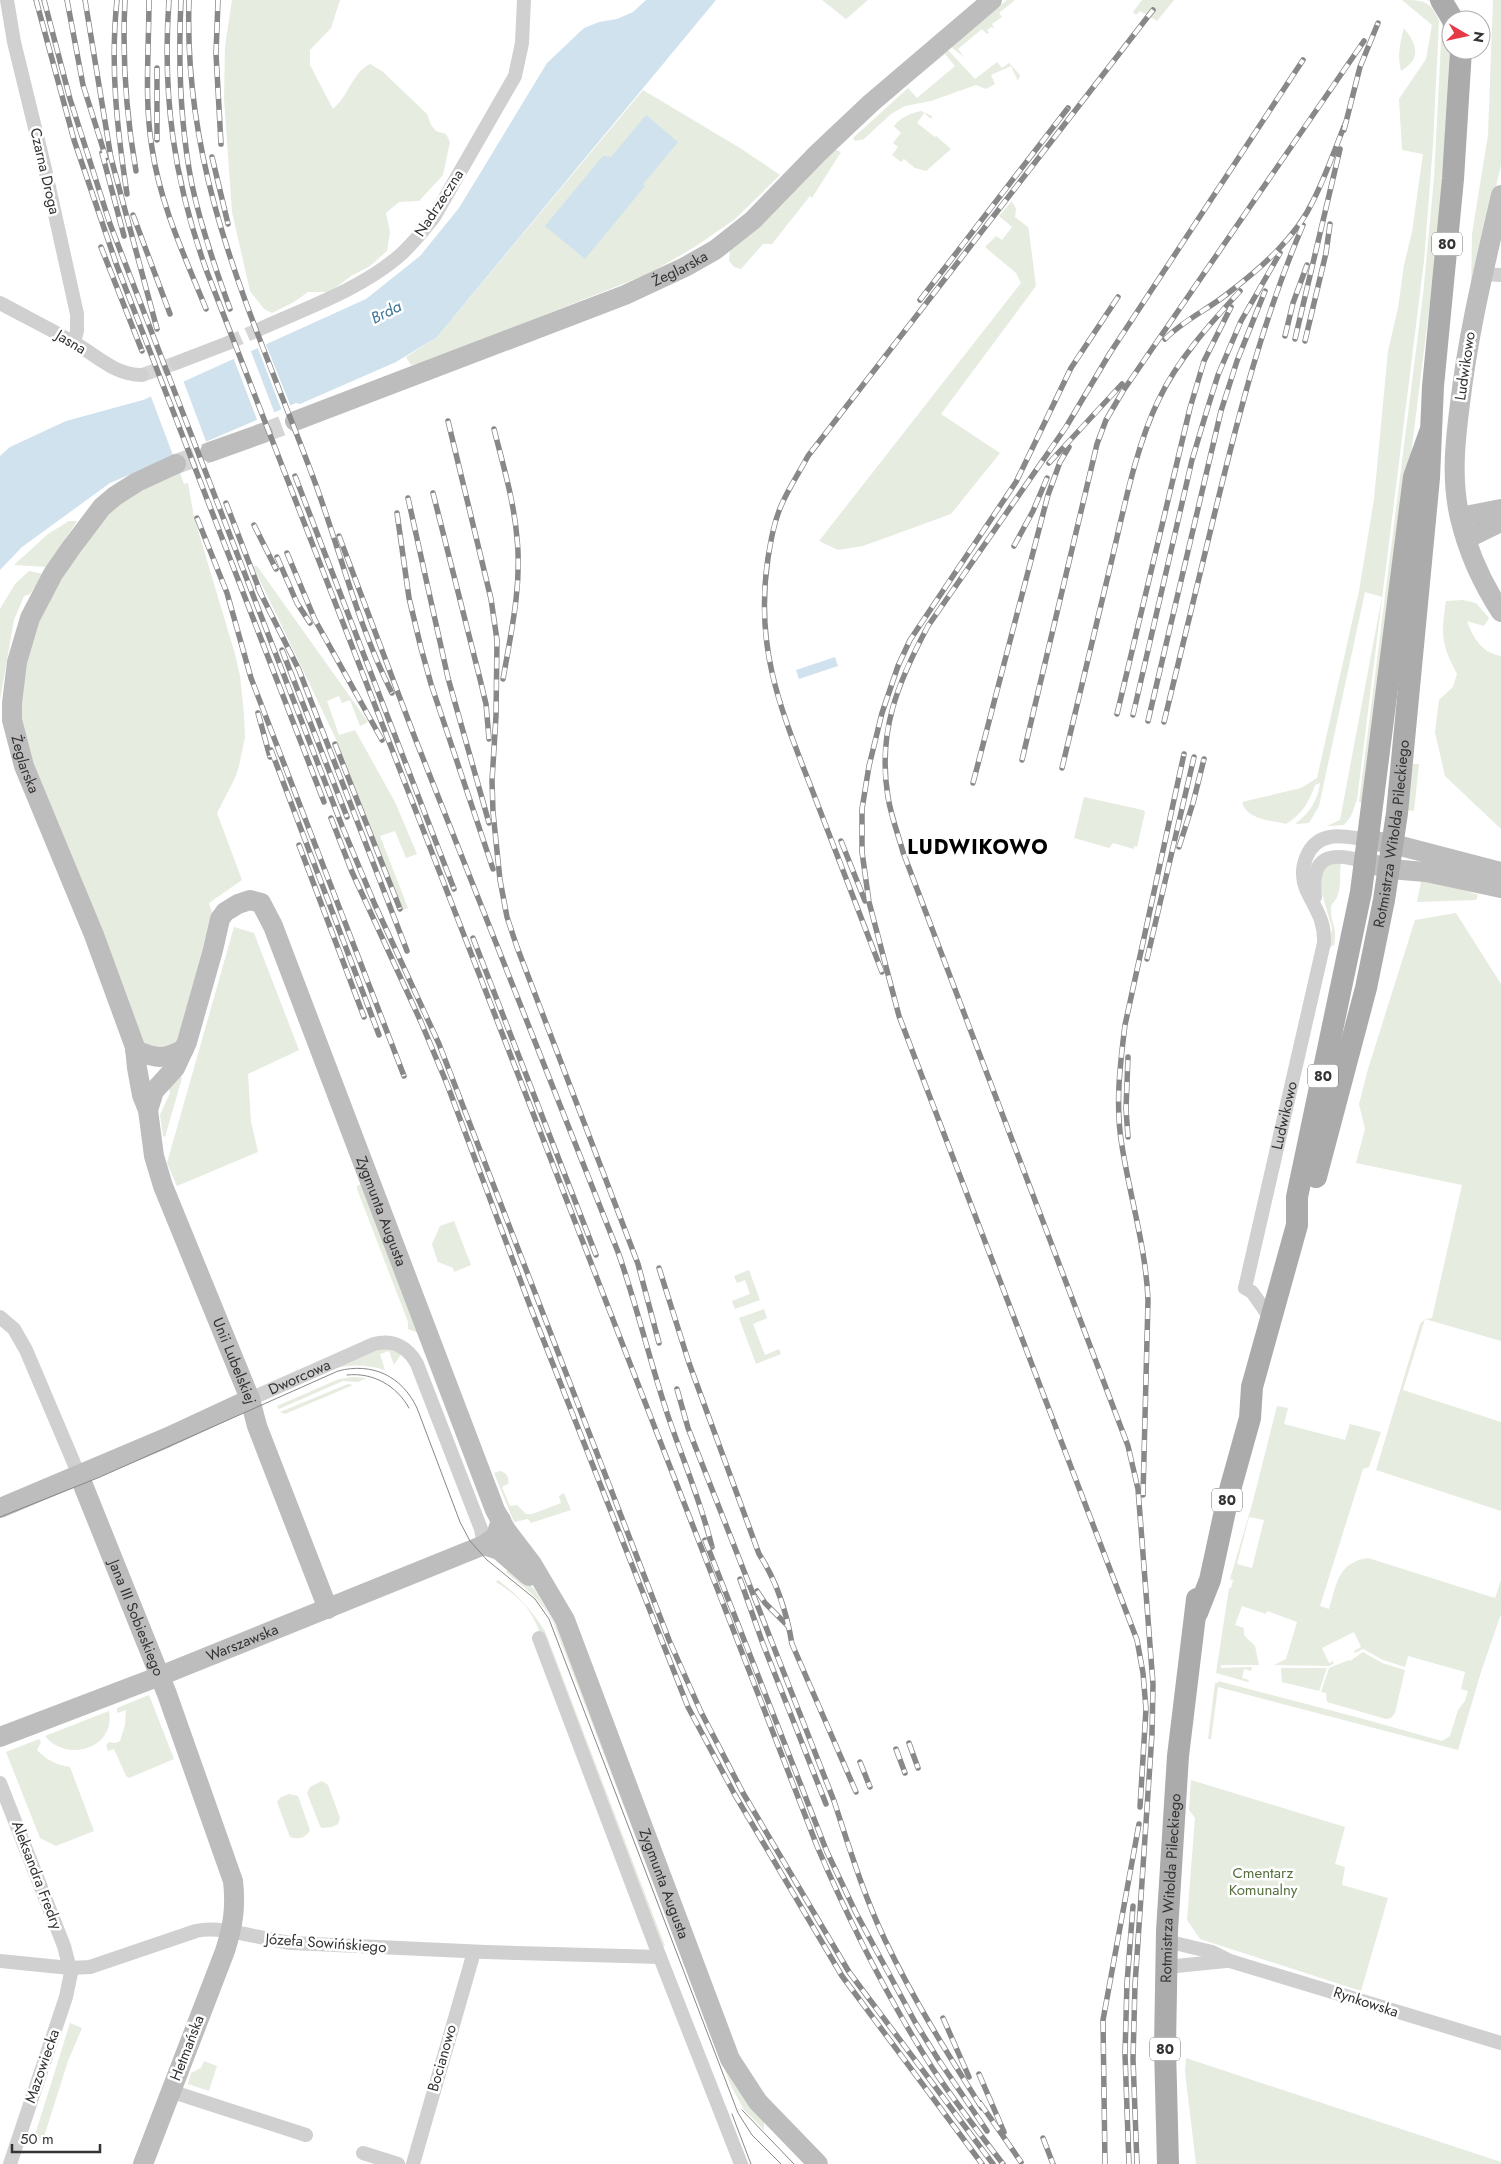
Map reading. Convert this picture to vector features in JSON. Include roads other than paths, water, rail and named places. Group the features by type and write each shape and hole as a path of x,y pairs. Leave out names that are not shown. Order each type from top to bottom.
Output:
{"main road":[{"name":"Rotmistrza Witolda Pileckiego","path":"1297,1224 1309,1206 1355,1036 1374,954 1390,869 1429,478 1430,432 1453,179 1460,60"},
{"name":"Rotmistrza Witolda Pileckiego","path":"1168,2164 1165,2048 1166,1941 1178,1756 1197,1613 1198,1574 1215,1496 1237,1414 1252,1387 1297,1224 1297,1197 1344,982 1367,851 1414,477 1430,432"}],"street":[{"name":"Czarna Droga","path":"7,0 14,42 45,169 77,314 77,331 74,342"},
{"name":"Nadrzeczna","path":"260,329 336,294 377,272 399,256 418,237 434,216 515,76 522,43 524,0"},
{"name":"Żeglarska","path":"295,420 625,295 679,270 715,250 753,220 871,103 992,0"},
{"name":"Ludwikowo","path":"1501,195 1492,274 1470,326 1456,438 1455,472 1460,517 1466,539 1484,584 1501,612"},
{"name":"Jasna","path":"0,303 74,342 117,370 127,374 142,375"},
{"path":"176,363 228,344"},
{"path":"210,452 262,433"},
{"name":"Żeglarska","path":"148,1110 142,1095 135,1050 94,934 39,807 24,766 12,720 12,703 17,662 30,618 58,567 102,507 137,482 176,464"},
{"path":"1460,517 1501,509"},
{"path":"1466,539 1501,522"},
{"name":"Ludwikowo","path":"1270,1319 1252,1292 1245,1288 1324,943 1324,927 1316,905 1306,889 1303,877 1305,860 1315,844 1328,837 1367,851"},
{"path":"1367,851 1393,844 1501,872"},
{"name":"Ludwikowo","path":"1316,905 1313,882 1316,869 1323,861 1332,856 1367,851"},
{"path":"1367,851 1390,869 1426,872 1501,888"},
{"name":"Zygmunta Augusta","path":"184,1048 213,950 220,919 225,912 238,904 250,900 261,903 276,935 388,1233 501,1520 565,1620 676,1913 727,2054 740,2077 758,2102 818,2164"},
{"path":"135,1050 155,1058 165,1058 184,1048"},
{"path":"148,1110 154,1091 175,1068 184,1048"},
{"name":"Unii Lubelskiej","path":"148,1110 154,1156 162,1186 250,1399 257,1426 328,1609"},
{"name":"Jana III Sobieskiego","path":"0,1317 14,1330 26,1350 160,1676 233,1881 236,1904 231,1932"},
{"name":"Dworcowa","path":"0,1508 166,1438 374,1344 390,1343 404,1347 413,1356 417,1364 481,1529 484,1545"},
{"path":"484,1545 496,1536 501,1520"},
{"name":"Zygmunta Augusta","path":"484,1545 499,1550 527,1575 541,1581"},
{"name":"Warszawska","path":"0,1737 160,1676 484,1545"},
{"name":"Zygmunta Augusta","path":"539,1638 741,2164"},
{"name":"Aleksandra Fredry","path":"0,1783 62,1938 70,1968"},
{"name":"Józefa Sowińskiego","path":"0,1961 70,1968 94,1966 196,1931 210,1929 278,1942 471,1952 660,1957"},
{"name":"Hetmańska","path":"143,2164 231,1932"},
{"name":"Rynkowska","path":"1166,1941 1212,1952 1230,1961 1501,2043"},
{"name":"Bocianowo","path":"412,2164 472,1960 471,1952"},
{"name":"Rynkowska","path":"1166,1967 1211,1961 1230,1961"},
{"name":"Mazowiecka","path":"10,2164 66,1997 70,1982 70,1968"},
{"path":"170,2091 306,2135"},
{"path":"363,2153 398,2164"}],"water":[{"name":"Brda","path":"646,0 716,0 437,337 396,362 110,483 22,547 0,570 0,456 10,447 66,421 143,400 366,299 420,256 459,208 547,63 584,28 599,22 617,19 633,12"},
{"path":"646,115 678,142 643,184 645,186 585,259 545,226 603,156 611,157"},
{"path":"835,657 838,666 799,679 796,670"}],"tunnel":[{"path":"228,343 260,329"},
{"path":"142,375 176,363"},
{"path":"263,433 295,421"},
{"path":"176,464 210,452"}],"tram line":[{"path":"0,1517 100,1477 338,1371 363,1368 374,1370 385,1374 403,1387 417,1408 460,1522 470,1541 487,1560 535,1599 549,1619 738,2113 752,2135 781,2164"},
{"path":"347,1375 366,1376 383,1382 398,1393 409,1408"},
{"path":"742,2110 794,2164"},
{"path":"732,2114 751,2164"}],"railway":[{"path":"36,0 74,140 117,266 324,802"},
{"path":"44,0 70,99 110,224 342,826 375,905 439,1044 669,1640 701,1712 743,1793 849,1972 993,2164"},
{"path":"67,0 83,85 106,158"},
{"path":"85,0 111,158 157,329"},
{"path":"117,0 114,73 120,146 127,194"},
{"path":"125,0 126,86 136,171"},
{"path":"149,0 148,112 152,148 167,210 206,309"},
{"path":"169,0 167,70 173,138 186,205 207,272 817,1846 856,1932 916,2042 941,2081 1003,2164"},
{"path":"181,0 181,93 188,162 204,232 230,309"},
{"path":"189,0 190,65 197,127 210,187 226,245 323,504 369,640 392,693"},
{"path":"218,0 216,54 221,144"},
{"path":"882,972 791,736 774,680 768,652 765,622 765,591 768,558 775,525 790,487 808,456 1153,10"},
{"path":"1344,130 1360,67 1378,23"},
{"path":"1022,760 1097,444 1106,420 1123,391 1364,41"},
{"path":"1137,2164 1133,2059 1135,1985 1152,1734 1153,1684 1138,1489 1128,1446 903,852 888,797 885,751 888,729 899,688 928,626 1066,427 1110,353 1303,60"},
{"path":"157,68 157,140"},
{"path":"920,300 1068,108"},
{"path":"1165,339 1180,326 1240,284 1265,263 1288,239 1298,227 1314,199 1345,124"},
{"path":"1295,339 1340,149"},
{"path":"102,153 124,236"},
{"path":"212,157 228,224"},
{"path":"133,215 170,314"},
{"path":"1305,341 1326,253 1330,224"},
{"path":"1164,722 1243,402 1264,331 1303,225"},
{"path":"101,247 142,351"},
{"path":"1133,715 1192,460 1218,375 1241,321 1280,253"},
{"path":"1285,336 1293,303 1307,265"},
{"path":"1062,768 1126,498 1137,457 1151,417 1175,370 1206,329 1240,291"},
{"path":"1148,721 1221,411 1237,361 1265,291"},
{"path":"1118,297 1071,368 1016,482 910,640 898,666 882,713 869,766 862,809 862,852 869,902 899,1016 1137,1640 1143,1673 1146,1709 1140,1807"},
{"path":"1117,714 1190,408 1204,361 1231,307"},
{"path":"1049,463 1122,384"},
{"path":"448,421 491,599 497,640 496,716 492,781 493,812 500,880 507,917 638,1264 659,1343"},
{"path":"494,429 508,483 518,556 515,609 503,679"},
{"path":"973,783 1048,495 1060,462 1069,447"},
{"path":"295,476 454,889"},
{"path":"1014,546 1033,511 1047,478"},
{"path":"433,493 486,704 489,739"},
{"path":"408,498 448,678 489,823"},
{"path":"226,503 261,594"},
{"path":"397,513 409,598 421,648 431,684 493,869"},
{"path":"197,518 227,593 251,678 404,1076"},
{"path":"254,525 276,569"},
{"path":"339,536 415,738 618,1252 661,1396 697,1497 712,1547"},
{"path":"287,553 315,620 382,740"},
{"path":"277,557 297,603 310,623"},
{"path":"258,588 299,670 407,951"},
{"path":"282,650 347,817"},
{"path":"258,713 270,757"},
{"path":"335,744 400,909"},
{"path":"271,750 379,1035"},
{"path":"1143,1495 1147,1281 1120,1131 1119,1086 1125,1025 1184,754"},
{"path":"1147,959 1194,757"},
{"path":"1179,847 1204,759"},
{"path":"331,818 352,872 421,1022 447,1084 530,1306 688,1707 735,1795 842,1976 982,2164"},
{"path":"841,841 865,901"},
{"path":"299,845 364,1017"},
{"path":"473,938 596,1255"},
{"path":"1128,1057 1126,1109 1128,1137"},
{"path":"659,1268 689,1363 759,1554 771,1575 780,1598 792,1644 856,1792"},
{"path":"677,1389 688,1428 834,1801 857,1871 877,1923 919,2005 982,2108"},
{"path":"705,1540 827,1852 856,1913 915,2022 987,2131"},
{"path":"740,1579 763,1644 826,1804"},
{"path":"757,1591 765,1603 788,1626"},
{"path":"909,1743 918,1768"},
{"path":"896,1749 905,1773"},
{"path":"860,1762 870,1787"},
{"path":"1105,2164 1103,2020 1139,1824"},
{"path":"1129,2164 1125,2054 1127,1983 1133,1906"},
{"path":"943,2018 969,2077"},
{"path":"979,2074 1004,2132"},
{"path":"980,2103 1021,2162"},
{"path":"1043,2138 1053,2164"}],"district":[{"name":"LUDWIKOWO","path":"978,847"}],"park label":[{"name":"Cmentarz Komunalny","path":"1263,1882"}]}
